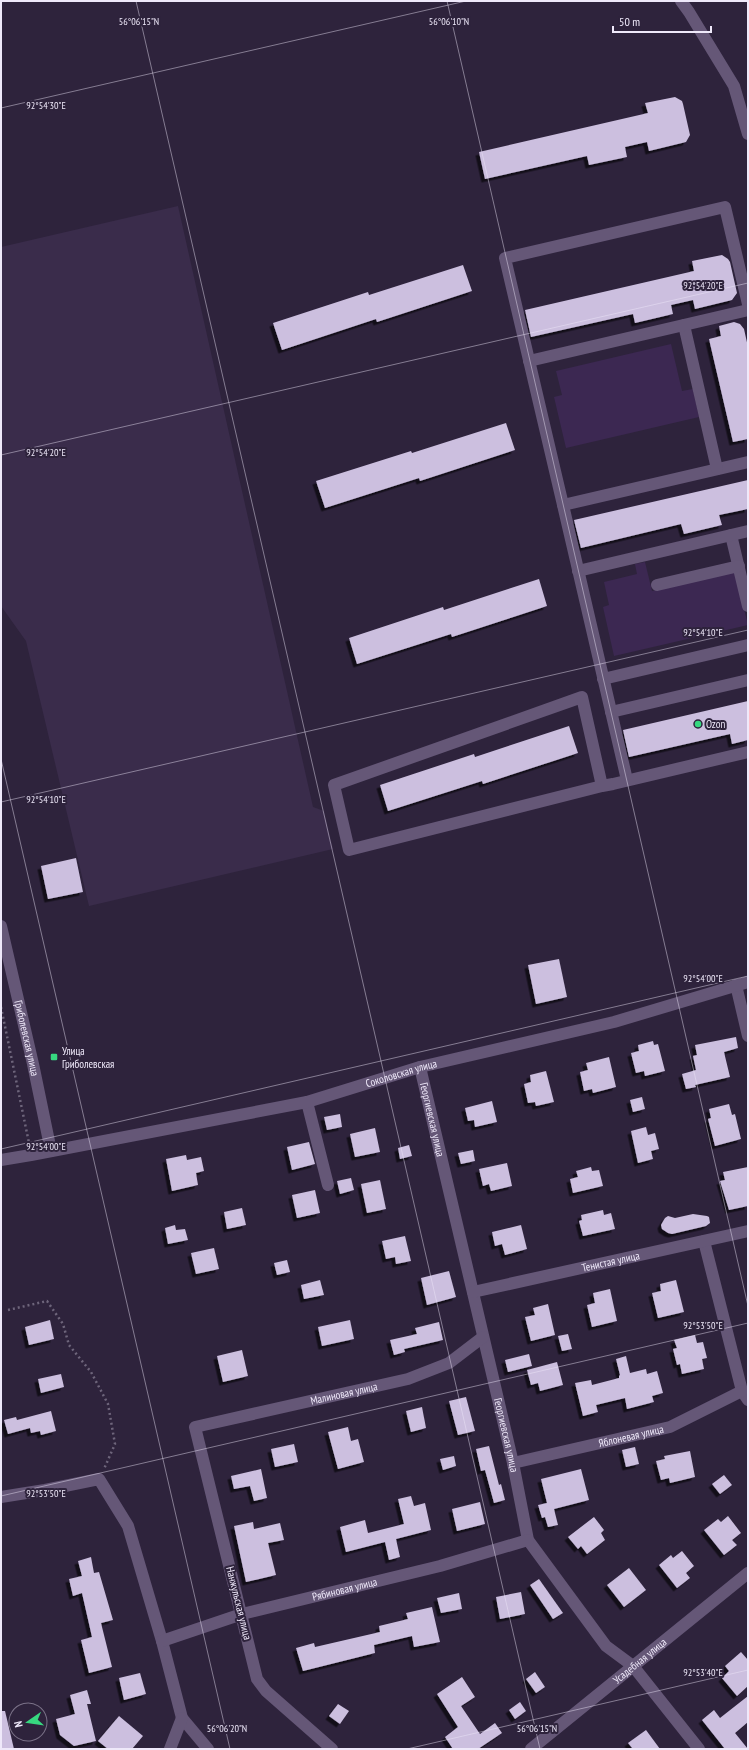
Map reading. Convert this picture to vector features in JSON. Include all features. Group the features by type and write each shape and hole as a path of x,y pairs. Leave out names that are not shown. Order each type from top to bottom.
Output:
{"street":[{"path":"681,1 734,86 748,134"},
{"path":"627,780 506,258 725,207 748,304"},
{"path":"529,361 748,310"},
{"path":"684,325 717,469"},
{"path":"563,504 748,462"},
{"path":"578,571 748,531"},
{"path":"732,535 748,606"},
{"path":"657,585 739,566"},
{"path":"603,679 748,645"},
{"path":"611,712 748,680"},
{"path":"602,786 582,696 334,786 349,850 602,786 748,752"},
{"name":"Гриболевская улица","path":"1,926 33,1064 51,1151"},
{"path":"742,983 748,1036"},
{"name":"Соколовская улица","path":"1,1160 307,1102 420,1067 614,1022 742,983"},
{"name":"Георгиевская улица","path":"420,1067 513,1463 528,1540 606,1646 633,1666 700,1749"},
{"path":"307,1102 328,1185"},
{"name":"Тенистая улица","path":"473,1292 748,1231"},
{"path":"704,1241 745,1396"},
{"name":"Малиновая улица","path":"195,1427 408,1379 449,1363 483,1337"},
{"name":"Яблоневая улица","path":"513,1463 670,1427 745,1396"},
{"name":"Нанжульская улица","path":"195,1427 257,1679 266,1691 332,1749"},
{"path":"1,1496 45,1490 99,1479 128,1526 162,1641 182,1718 208,1749"},
{"name":"Рябиновая улица","path":"162,1641 242,1614 440,1566 528,1540"},
{"name":"Усадебная улица","path":"531,1749 748,1573"},
{"path":"170,1749 182,1718"}],"path":[{"path":"1,1007 31,1155"},
{"path":"8,1310 47,1301 63,1324 69,1345 91,1372 108,1404 115,1444 99,1479"}],"shaded area":[{"path":"178,206 313,807 324,811 333,849 89,906 26,641 1,606 1,247"},
{"path":"671,344 682,391 693,389 699,417 566,448 554,397 562,395 556,371"},
{"path":"645,562 652,591 735,572 748,625 614,656 603,607 609,605 604,582 637,574 635,564"}],"building":[{"path":"675,97 682,101 683,104 690,135 686,142 649,151 647,142 625,147 627,157 589,165 587,156 485,179 479,152 648,113 645,103"},
{"path":"722,255 730,262 737,293 732,300 695,309 693,300 671,305 673,314 635,323 633,314 531,337 525,310 694,271 692,261"},
{"path":"463,265 472,291 377,322 376,319 282,350 273,323 368,292 369,295"},
{"path":"734,322 740,324 744,329 748,347 748,439 733,442 709,339 721,336 719,326"},
{"path":"506,423 515,450 420,481 419,478 325,508 316,481 411,451 412,453"},
{"path":"748,480 748,509 719,515 722,525 684,534 681,524 581,548 574,520"},
{"path":"539,579 547,606 452,637 451,634 357,664 349,638 443,607 444,610"},
{"path":"748,701 748,740 732,744 730,734 629,757 623,730"},
{"path":"569,726 578,753 483,784 482,781 388,811 380,785 474,754 475,757"},
{"path":"76,858 83,892 48,899 41,866"},
{"path":"559,959 567,997 536,1004 528,965"},
{"path":"736,1037 738,1048 724,1052 730,1077 695,1085 696,1087 686,1089 682,1074 696,1070 693,1056 697,1055 695,1045"},
{"path":"653,1041 654,1045 658,1044 665,1071 645,1076 644,1071 636,1073 631,1053 639,1051 638,1045"},
{"path":"609,1057 616,1087 593,1093 592,1089 584,1091 580,1072 588,1070 586,1063"},
{"path":"546,1071 554,1102 536,1106 535,1102 528,1103 524,1084 531,1082 530,1075"},
{"path":"642,1097 645,1109 633,1112 630,1100"},
{"path":"492,1101 497,1122 475,1127 474,1120 468,1121 465,1108"},
{"path":"729,1104 732,1115 735,1114 741,1139 715,1146 708,1119 711,1118 709,1109"},
{"path":"340,1114 342,1127 327,1130 324,1117"},
{"path":"646,1127 648,1135 655,1133 659,1149 651,1151 653,1159 638,1163 631,1131"},
{"path":"375,1128 380,1152 355,1157 350,1134"},
{"path":"309,1142 315,1164 292,1170 287,1147"},
{"path":"409,1145 412,1156 400,1159 398,1148"},
{"path":"473,1150 475,1161 461,1164 458,1153"},
{"path":"186,1155 187,1160 201,1157 204,1171 196,1173 198,1185 172,1191 166,1159"},
{"path":"507,1163 512,1186 491,1191 489,1184 483,1186 479,1169"},
{"path":"591,1167 592,1171 599,1170 603,1186 573,1193 570,1179 578,1177 576,1171"},
{"path":"748,1167 748,1206 729,1210 720,1181 725,1180 723,1172"},
{"path":"351,1178 354,1190 340,1194 337,1181"},
{"path":"380,1180 386,1209 367,1213 361,1184"},
{"path":"315,1190 320,1213 297,1218 292,1195"},
{"path":"242,1208 246,1225 227,1229 224,1212"},
{"path":"603,1210 604,1215 611,1213 615,1229 583,1236 579,1221 582,1220 581,1215"},
{"path":"693,1214 709,1217 710,1223 706,1226 672,1234 662,1229 661,1225 668,1216 675,1218"},
{"path":"175,1225 176,1230 185,1229 188,1240 168,1244 165,1228"},
{"path":"521,1225 527,1249 505,1255 502,1244 495,1246 492,1232"},
{"path":"405,1236 411,1261 396,1264 395,1257 386,1259 382,1241"},
{"path":"214,1248 219,1269 196,1274 191,1253"},
{"path":"287,1260 290,1272 277,1275 274,1263"},
{"path":"449,1271 456,1297 427,1305 421,1278"},
{"path":"320,1280 324,1295 304,1299 301,1285"},
{"path":"676,1280 684,1312 658,1318 652,1293 661,1291 660,1284"},
{"path":"610,1289 617,1321 592,1327 587,1305 595,1303 593,1293"},
{"path":"548,1304 555,1335 531,1341 525,1317 535,1315 533,1308"},
{"path":"50,1320 54,1339 29,1345 25,1327"},
{"path":"350,1320 354,1339 322,1346 318,1327"},
{"path":"439,1322 443,1340 404,1349 405,1352 394,1355 390,1340 417,1334 415,1328"},
{"path":"568,1334 572,1349 562,1351 558,1336"},
{"path":"695,1335 697,1343 703,1342 707,1358 702,1359 704,1369 682,1374 680,1364 677,1365 673,1349 677,1348 674,1340"},
{"path":"242,1350 248,1376 223,1382 217,1356"},
{"path":"529,1354 532,1366 508,1372 505,1360"},
{"path":"626,1356 630,1373 646,1369 647,1374 657,1371 663,1393 652,1396 654,1402 627,1409 625,1398 596,1405 598,1412 583,1416 575,1383 591,1380 592,1385 619,1378 620,1375 616,1359"},
{"path":"557,1362 563,1385 540,1391 538,1383 531,1385 527,1370"},
{"path":"61,1374 64,1387 41,1393 38,1379"},
{"path":"466,1397 475,1431 458,1435 449,1401"},
{"path":"422,1407 426,1428 411,1432 406,1411"},
{"path":"51,1411 56,1431 41,1435 40,1431 31,1433 30,1428 8,1434 4,1420 16,1417 17,1420"},
{"path":"348,1427 351,1441 358,1439 364,1462 338,1469 328,1432"},
{"path":"294,1444 298,1462 275,1467 271,1449"},
{"path":"489,1446 499,1485 501,1484 505,1500 494,1503 485,1470 481,1471 476,1449"},
{"path":"635,1447 639,1464 626,1467 622,1450"},
{"path":"690,1451 695,1477 670,1483 669,1478 661,1480 656,1461 665,1459 664,1456"},
{"path":"454,1456 456,1466 443,1470 440,1459"},
{"path":"261,1469 267,1498 254,1501 250,1486 234,1489 231,1476"},
{"path":"581,1469 589,1500 554,1509 558,1525 548,1527 545,1517 542,1518 538,1505 547,1503 541,1479"},
{"path":"724,1475 732,1485 720,1494 712,1484"},
{"path":"411,1496 414,1506 425,1503 431,1530 396,1539 400,1557 389,1560 385,1542 346,1552 340,1527 365,1520 368,1533 404,1524 398,1499"},
{"path":"480,1502 485,1524 457,1531 452,1509"},
{"path":"728,1516 741,1533 732,1540 737,1545 724,1555 704,1530 718,1519 721,1522"},
{"path":"594,1517 604,1530 601,1533 605,1540 587,1554 581,1546 578,1549 568,1537"},
{"path":"253,1522 254,1529 280,1523 284,1540 268,1543 276,1575 246,1582 234,1526"},
{"path":"682,1551 694,1566 686,1573 690,1578 677,1588 659,1565 671,1555 673,1558"},
{"path":"91,1557 94,1573 99,1572 113,1620 101,1623 112,1667 89,1673 81,1640 92,1637 82,1593 73,1596 69,1579 82,1576 78,1561"},
{"path":"629,1568 646,1590 624,1607 607,1585"},
{"path":"539,1579 563,1613 553,1619 530,1585"},
{"path":"521,1592 525,1614 500,1619 496,1597"},
{"path":"459,1593 462,1609 441,1613 437,1598"},
{"path":"432,1607 440,1642 414,1647 412,1636 374,1645 375,1653 303,1671 296,1648 314,1643 315,1647 380,1632 379,1626 408,1619 406,1613"},
{"path":"741,1652 748,1660 748,1686 737,1696 722,1678 729,1671 725,1666"},
{"path":"535,1672 545,1687 536,1693 526,1679"},
{"path":"140,1673 146,1694 124,1700 119,1678"},
{"path":"462,1677 475,1697 461,1706 480,1734 495,1723 502,1733 478,1749 453,1749 445,1737 458,1727 437,1694"},
{"path":"87,1690 91,1704 87,1704 96,1741 74,1746 60,1735 56,1719 75,1714 70,1695"},
{"path":"748,1696 748,1722 735,1733 748,1749 725,1749 702,1720 714,1710 720,1718"},
{"path":"520,1702 526,1711 515,1719 509,1710"},
{"path":"338,1704 349,1711 340,1724 329,1716"},
{"path":"1,1711 5,1711 8,1724 8,1742 12,1742 14,1749 1,1749"},
{"path":"119,1716 143,1736 132,1749 108,1749 98,1741"},
{"path":"646,1730 660,1749 633,1749 628,1743"}],"place":[{"name":"Ozon","path":"698,724"},
{"name":"Улица Гриболевская","path":"54,1057"}]}
